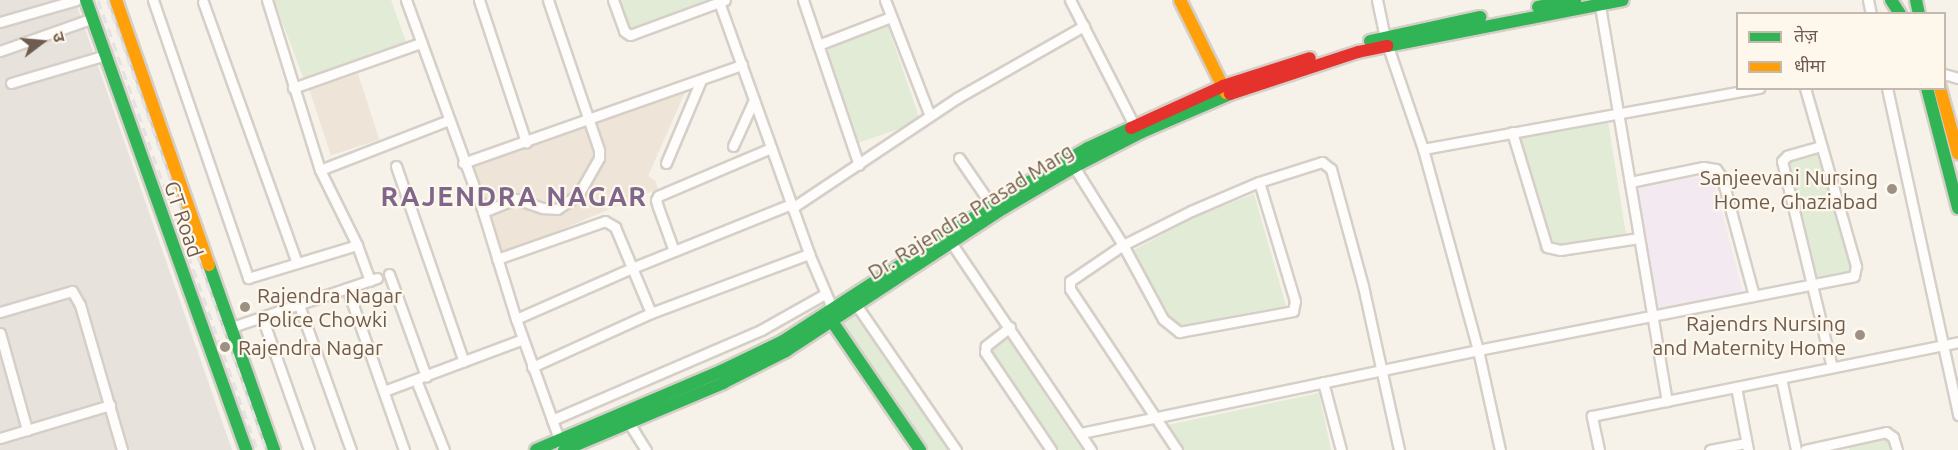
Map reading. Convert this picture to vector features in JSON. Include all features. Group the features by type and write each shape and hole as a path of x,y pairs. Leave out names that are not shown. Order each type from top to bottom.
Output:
{"main road":[{"name":"GT Road","path":"86,0 246,450"},
{"name":"GT Road","path":"116,0 274,450"},
{"path":"1180,0 1225,91"},
{"name":"Dr. Rajendra Prasad Marg","path":"536,450 562,447 629,423 723,383 786,351 829,317 857,306 992,206 1134,125 1225,91 1386,42 1575,0"},
{"name":"Dr. Rajendra Prasad Marg","path":"1386,42 1599,2 1623,0"},
{"path":"1928,90 1958,208"},
{"path":"1941,90 1958,154"},
{"name":"Dr. Rajendra Prasad Marg","path":"562,447 722,372 829,317 949,240 1004,208 1071,163 1142,132 1225,91"},
{"path":"829,317 912,450"},
{"path":"829,317 920,450"}],"street":[{"path":"0,22 76,0"},
{"path":"153,0 248,278 357,245"},
{"path":"232,327 373,280 320,170 267,0"},
{"path":"406,0 483,212 532,367 562,447"},
{"path":"479,0 526,142"},
{"path":"483,212 516,199 542,208 557,209 578,195 599,158 599,150 548,0"},
{"path":"613,0 624,31 630,35 722,1 741,65 825,294 829,317"},
{"path":"803,0 859,165"},
{"path":"885,0 930,116"},
{"path":"1070,0 1134,125"},
{"path":"1377,0 1386,42 1423,149 1478,350 1500,450"},
{"path":"203,2 297,263"},
{"path":"1599,2 1667,401"},
{"path":"818,45 891,17"},
{"path":"0,51 93,18"},
{"path":"516,319 632,268 792,206 859,165 930,116 1083,26"},
{"path":"293,88 421,43"},
{"path":"11,83 105,55"},
{"path":"464,163 741,65"},
{"path":"666,163 701,80"},
{"path":"1423,149 1749,90"},
{"path":"1081,433 1478,350 1854,276 1856,272 1806,90"},
{"path":"1887,90 1958,415"},
{"path":"733,146 754,100"},
{"path":"320,170 449,120"},
{"path":"1512,132 1547,247 1560,250 1639,238"},
{"path":"1821,146 1787,156 1782,161 1832,368"},
{"path":"674,251 657,207 658,196 771,148"},
{"path":"959,158 992,206"},
{"path":"1177,450 1154,418 1070,285 1075,275 1123,245 1191,210 1259,182 1317,162 1329,165 1383,370 1399,450"},
{"path":"1071,163 1123,245 1163,319 1174,330 1190,331 1293,311 1294,302 1259,182"},
{"path":"396,166 464,362"},
{"path":"1630,182 1703,167 1716,169 1722,178 1754,296"},
{"path":"497,260 605,221 615,227 651,313"},
{"path":"949,240 1091,450"},
{"path":"532,367 651,313 809,254"},
{"path":"389,273 444,450"},
{"path":"347,288 404,450"},
{"path":"0,312 72,291 80,305 122,450"},
{"path":"552,420 761,330 825,294"},
{"path":"298,305 351,450"},
{"path":"857,306 956,450"},
{"path":"262,317 309,450"},
{"path":"1010,327 986,345 985,352 1051,450"},
{"path":"0,333 27,430"},
{"path":"384,391 523,339"},
{"path":"1599,450 1592,416 1958,342"},
{"path":"1781,378 1796,450"},
{"path":"1323,382 1341,450"},
{"path":"1710,450 1747,446 1736,387"},
{"path":"0,438 110,405"},
{"path":"629,423 646,450"},
{"path":"1805,450 1841,446 1886,432 1893,437 1897,450"}],"shaded area":[{"path":"0,0 75,0 232,450 0,450"},
{"path":"358,74 379,140 331,155 309,90"},
{"path":"687,88 648,176 655,180 658,189 500,255 470,167"},
{"path":"1712,175 1744,297 1657,312 1635,185"}],"green space":[{"path":"274,0 391,0 406,42 304,80"},
{"path":"620,0 717,0 631,30"},
{"path":"887,24 921,121 859,143 826,45"},
{"path":"1608,121 1626,238 1540,251 1521,135"},
{"path":"1819,151 1853,279 1820,287 1786,160"},
{"path":"1254,194 1288,313 1179,332 1132,251 1195,217"},
{"path":"859,311 952,450 914,450 830,329"},
{"path":"1008,339 1082,450 1057,450 990,351"},
{"path":"1319,393 1331,450 1180,450 1163,426"},
{"path":"1888,437 1891,450 1849,450 1848,445"}],"railway":[{"path":"98,0 257,450"},
{"path":"107,0 266,450"}],"traffic: fast":[{"path":"86,0 246,450"},
{"path":"1538,7 1575,0"},
{"path":"1387,46 1623,0"},
{"path":"1891,0 1899,12"},
{"path":"1916,0 1919,12"},
{"path":"1370,41 1480,17"},
{"path":"1928,90 1958,208"},
{"path":"564,450 723,383 786,351 1004,208 1074,167 1142,132 1230,94"},
{"path":"536,450 721,371 783,341 1024,185 1088,148 1131,128"},
{"path":"209,265 274,450"},
{"path":"829,317 920,450"}],"traffic: slow":[{"path":"116,0 209,265"},
{"path":"1180,0 1226,93"},
{"path":"1941,90 1958,154"}],"traffic: jam":[{"path":"1230,94 1358,52 1387,46"},
{"path":"1131,128 1223,86 1310,58"}],"place":[{"name":"Sanjeevani Nursing Home, Ghaziabad","path":"1892,189"},
{"name":"Rajendra Nagar Police Chowki","path":"245,307"},
{"name":"Rajendrs Nursing and Maternity Home","path":"1860,335"},
{"name":"Rajendra Nagar","path":"225,347"}],"district":[{"name":"RAJENDRA NAGAR","path":"514,197"}]}
